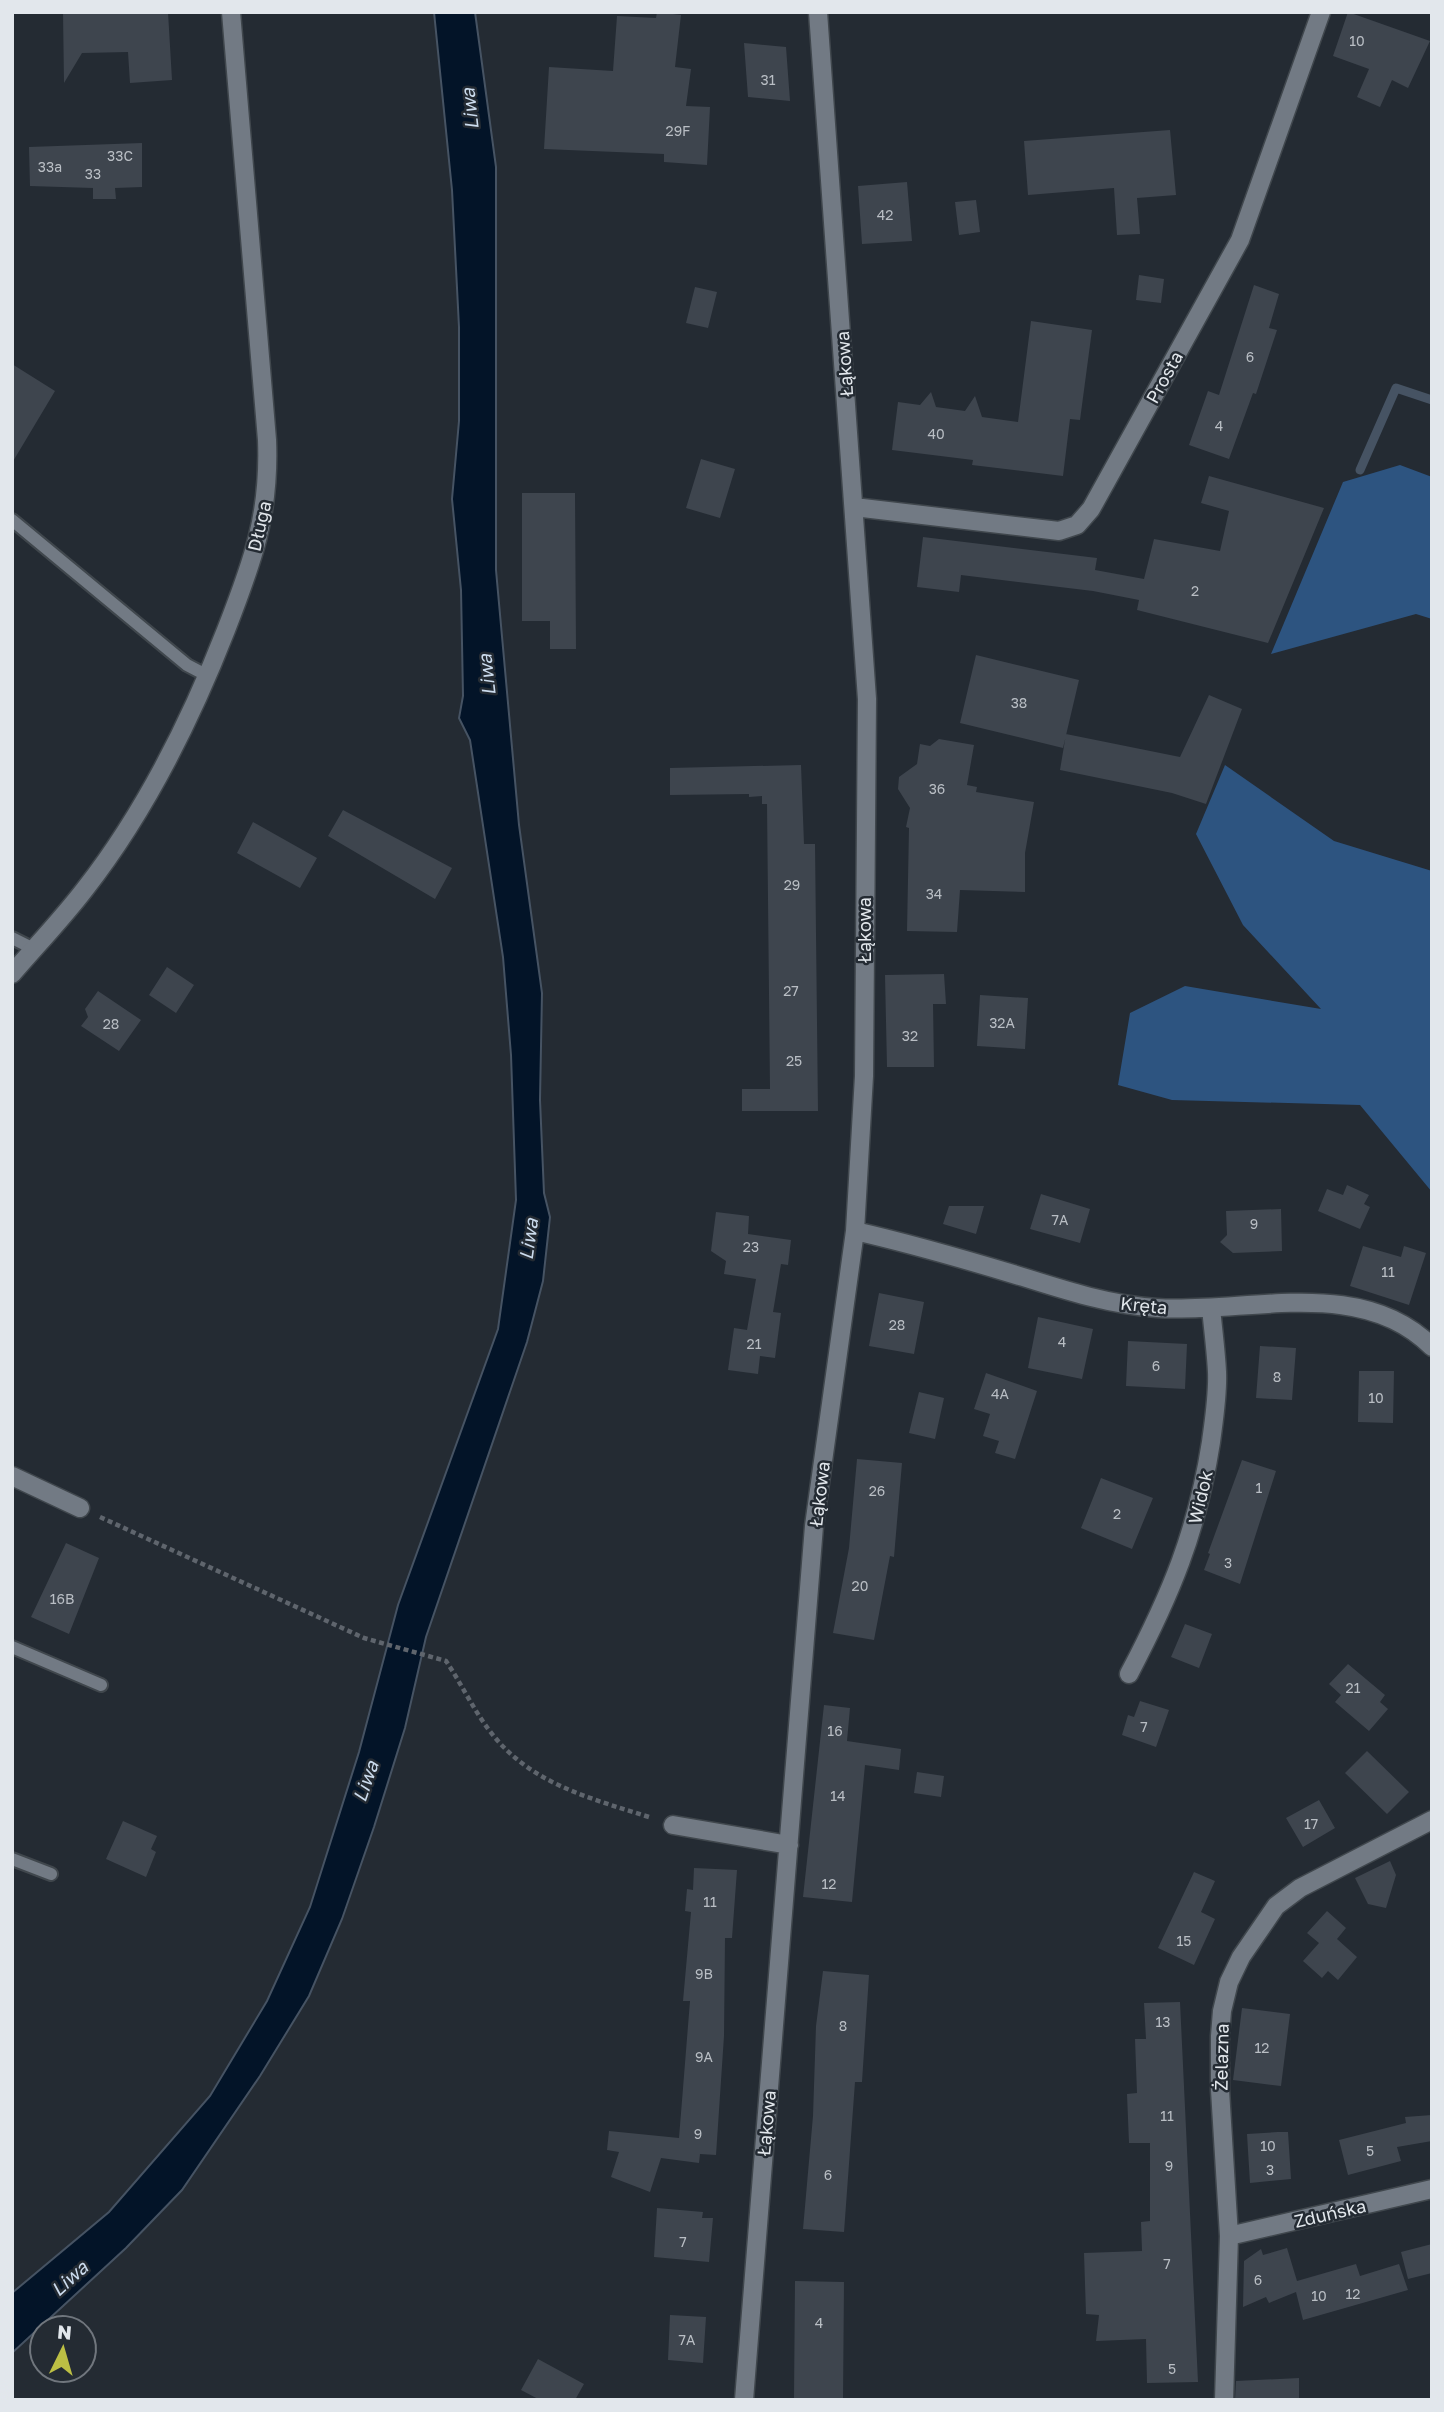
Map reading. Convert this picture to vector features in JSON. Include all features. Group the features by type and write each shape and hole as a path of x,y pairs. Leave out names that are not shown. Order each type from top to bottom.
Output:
{"street":[{"name":"Długa","path":"12,974 85,889 155,785 208,676 256,545 265,509 268,474 231,12"},
{"name":"Łąkowa","path":"744,2400 814,1526 855,1231 864,1076 866,699 818,12"},
{"name":"Prosta","path":"854,507 1059,531 1077,525 1091,509 1240,240 1321,12"},
{"name":"Kręta","path":"855,1231 911,1243 1097,1299 1157,1308 1335,1303 1384,1316 1422,1337 1432,1348"},
{"name":"Widok","path":"1129,1674 1165,1604 1199,1509 1217,1386 1211,1308"},
{"path":"12,1476 80,1508"},
{"name":"Żelazna","path":"1224,2400 1229,2236 1220,2090 1220,2036 1222,2011 1229,1982 1241,1958 1276,1906 1300,1888 1432,1821"},
{"path":"673,1825 789,1845"},
{"name":"Zduńska","path":"1229,2236 1432,2189"}],"lane":[{"path":"12,520 187,665 208,676"},
{"path":"12,938 34,949"},
{"path":"12,1647 101,1685"},
{"path":"12,1858 51,1874"}],"path":[{"path":"80,1508 364,1638 446,1661 488,1729 515,1759 542,1779 673,1825"}],"shaded area":[{"path":"1400,465 1432,477 1432,619 1416,614 1271,654 1343,482"},
{"path":"1225,765 1334,841 1432,871 1432,1192 1360,1105 1172,1100 1118,1085 1130,1013 1185,986 1321,1009 1243,925 1196,834"}],"water":[{"name":"Liwa","path":"434,12 475,12 496,167 496,570 519,825 542,993 540,1100 544,1193 550,1217 543,1281 527,1342 426,1637 405,1728 374,1827 342,1919 309,1996 260,2076 182,2190 126,2248 54,2314 28,2314 28,2338 12,2353 12,2293 109,2212 210,2096 267,2001 310,1907 359,1752 398,1605 498,1329 516,1200 511,1055 503,957 470,740 459,718 463,696 461,590 452,499 459,421 459,327 452,190"}],"building":[{"path":"63,12 168,12 172,80 130,83 128,52 82,53 64,83"},
{"path":"657,12 681,15 675,67 691,69 686,106 710,107 707,165 664,162 664,154 544,149 549,67 613,71 617,16 656,18"},
{"path":"1348,12 1430,41 1408,88 1392,80 1380,107 1357,97 1369,69 1333,56"},
{"path":"744,43 786,47 790,101 748,97"},
{"path":"1170,130 1176,195 1137,198 1140,234 1117,235 1114,188 1028,195 1024,141"},
{"path":"142,143 142,187 115,188 116,199 93,199 93,188 30,186 29,147"},
{"path":"907,182 912,241 862,244 858,186"},
{"path":"976,200 980,232 959,235 955,202"},
{"path":"1139,275 1164,279 1161,303 1136,300"},
{"path":"1254,285 1279,294 1269,328 1277,330 1256,394 1253,393 1229,459 1189,445 1208,391 1219,395"},
{"path":"695,287 717,292 708,328 686,323"},
{"path":"1031,321 1092,330 1080,420 1070,419 1063,476 972,465 973,460 892,450 898,402 920,405 931,392 936,407 965,411 975,396 982,417 1018,422"},
{"path":"12,364 55,391 12,463"},
{"path":"701,459 735,469 720,518 686,508"},
{"path":"1209,476 1324,508 1268,643 1137,610 1139,600 1093,591 961,575 959,592 917,587 923,537 1097,558 1095,570 1144,579 1154,539 1220,551 1229,511 1201,503"},
{"path":"522,493 575,493 576,649 550,649 550,621 522,621"},
{"path":"976,655 1079,680 1063,748 960,723"},
{"path":"1209,695 1242,709 1206,804 1172,793 1060,770 1066,734 1180,757"},
{"path":"939,739 974,745 967,785 977,787 976,792 1034,802 1025,853 1025,892 960,890 957,932 907,931 909,828 906,827 910,808 898,789 899,777 917,764 920,744 930,746"},
{"path":"801,765 804,844 815,844 818,1111 742,1111 742,1089 770,1089 767,804 762,804 762,796 749,797 749,794 670,795 670,768"},
{"path":"343,810 452,868 435,899 328,836"},
{"path":"253,822 317,858 300,888 237,853"},
{"path":"167,967 194,985 176,1013 149,995"},
{"path":"944,974 946,1004 933,1004 934,1067 887,1067 885,975"},
{"path":"98,991 141,1020 119,1051 81,1026 88,1017 85,1009"},
{"path":"980,995 1028,998 1025,1049 977,1046"},
{"path":"1347,1185 1369,1195 1364,1204 1370,1207 1360,1229 1318,1211 1327,1189 1343,1195"},
{"path":"1041,1194 1090,1209 1080,1243 1030,1229"},
{"path":"949,1206 984,1206 976,1234 943,1224"},
{"path":"1281,1209 1282,1251 1233,1253 1220,1242 1227,1235 1226,1211"},
{"path":"716,1212 749,1216 748,1234 791,1240 788,1265 781,1264 773,1312 781,1313 775,1358 760,1356 758,1374 728,1370 734,1328 747,1330 756,1279 724,1274 726,1261 711,1251"},
{"path":"1363,1246 1401,1257 1404,1246 1426,1253 1409,1305 1350,1286"},
{"path":"879,1293 924,1302 914,1354 869,1346"},
{"path":"1038,1317 1093,1329 1082,1379 1028,1368"},
{"path":"1128,1341 1187,1344 1185,1389 1126,1386"},
{"path":"1260,1346 1296,1348 1292,1400 1256,1398"},
{"path":"1359,1371 1394,1371 1393,1423 1358,1422"},
{"path":"986,1373 1037,1391 1015,1459 995,1453 999,1441 983,1436 990,1414 974,1409"},
{"path":"919,1392 944,1398 935,1439 909,1433"},
{"path":"857,1459 902,1463 894,1557 890,1556 874,1640 833,1633 849,1548"},
{"path":"1242,1460 1276,1471 1240,1584 1204,1570"},
{"path":"1101,1478 1153,1498 1132,1549 1081,1528"},
{"path":"66,1543 99,1558 69,1634 31,1617"},
{"path":"1185,1624 1212,1634 1199,1668 1171,1657"},
{"path":"1348,1664 1385,1695 1380,1702 1388,1709 1369,1731 1335,1702 1341,1695 1329,1684"},
{"path":"1140,1701 1169,1710 1156,1747 1122,1735 1128,1715 1134,1717"},
{"path":"824,1705 850,1708 847,1741 901,1749 899,1770 865,1765 852,1902 803,1897"},
{"path":"1367,1751 1409,1792 1387,1814 1345,1773"},
{"path":"917,1772 944,1776 941,1797 914,1793"},
{"path":"1319,1800 1335,1828 1303,1847 1286,1818"},
{"path":"123,1821 157,1836 151,1849 156,1852 146,1877 106,1859"},
{"path":"1390,1861 1396,1875 1386,1908 1368,1904 1355,1878"},
{"path":"694,1868 737,1870 732,1938 725,1938 724,2036 716,2155 700,2154 699,2163 661,2158 650,2192 611,2177 619,2152 607,2150 609,2131 679,2138 690,2001 683,2001 691,1912 685,1911 687,1889 693,1890"},
{"path":"1194,1872 1215,1881 1201,1912 1215,1919 1194,1965 1158,1948"},
{"path":"1327,1911 1346,1928 1337,1939 1357,1957 1338,1980 1328,1971 1322,1978 1303,1961 1319,1943 1307,1933"},
{"path":"823,1971 869,1975 862,2082 855,2082 844,2232 803,2229 813,2116 816,2026"},
{"path":"1180,2002 1198,2382 1147,2383 1146,2339 1096,2341 1099,2315 1086,2314 1084,2253 1142,2251 1141,2222 1150,2221 1150,2143 1129,2143 1127,2094 1137,2093 1135,2039 1146,2039 1144,2003"},
{"path":"1242,2008 1290,2014 1281,2086 1233,2080"},
{"path":"1432,2115 1432,2141 1397,2147 1401,2161 1348,2175 1339,2140 1406,2123 1405,2117"},
{"path":"1288,2132 1291,2179 1250,2183 1247,2134"},
{"path":"657,2208 703,2212 702,2218 713,2218 709,2262 654,2257"},
{"path":"1432,2244 1432,2273 1408,2279 1401,2252"},
{"path":"1287,2248 1297,2281 1356,2264 1360,2276 1399,2264 1408,2290 1303,2320 1296,2292 1269,2303 1266,2297 1243,2307 1244,2261 1261,2249 1263,2255"},
{"path":"795,2281 844,2282 843,2400 794,2400"},
{"path":"670,2315 706,2317 703,2363 668,2360"},
{"path":"538,2359 584,2384 575,2400 540,2400 521,2390"},
{"path":"1299,2378 1299,2400 1235,2400 1236,2381"}],"waterway":[{"path":"1360,470 1396,388 1432,400"}]}
